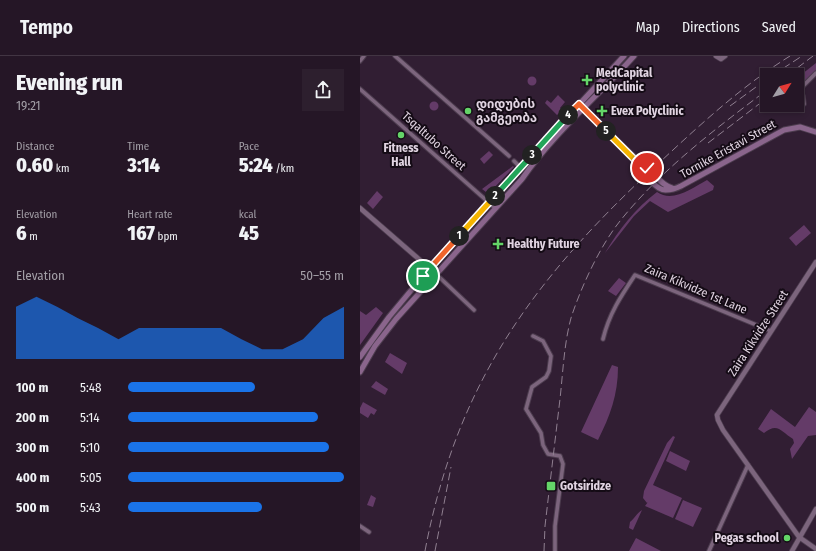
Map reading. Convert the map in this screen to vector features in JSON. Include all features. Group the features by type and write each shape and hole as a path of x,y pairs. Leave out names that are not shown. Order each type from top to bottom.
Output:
{"main road":[{"path":"360,357 389,316 429,268 520,167 624,56"},
{"path":"360,372 385,334 436,274 553,141 634,56"},
{"name":"Tornike Eristavi Street","path":"579,104 635,160 643,172 658,188 666,190 682,186 784,130 800,128 816,132"}],"street":[{"path":"360,61 364,56"},
{"path":"395,56 509,156"},
{"path":"716,56 721,59 725,56"},
{"path":"804,85 816,73"},
{"name":"Tsqaltubo Street","path":"360,89 495,208"},
{"path":"514,161 520,167"},
{"path":"360,208 436,274 474,310"},
{"name":"Zaira Kikvidze Street","path":"748,465 718,420 717,415 816,262"},
{"name":"Zaira Kikvidze 1st Lane","path":"603,338 607,322 616,302 635,275 771,331"},
{"path":"534,336 543,341 552,356 549,371 546,377 532,387 526,409 541,433 543,445 548,454 560,456 563,464 555,526 555,551"},
{"path":"748,465 799,537 816,549"},
{"path":"709,551 748,465"},
{"path":"792,551 816,509"},
{"path":"360,526 369,532"}],"shaded area":[{"path":"816,63 816,71 804,82 804,72"},
{"path":"532,76 537,81 532,86 527,81"},
{"path":"558,95 565,102 560,108 562,110 557,115 545,103 547,100 551,103"},
{"path":"434,101 439,106 434,111 429,106"},
{"path":"489,151 493,155 484,164 480,159"},
{"path":"513,166 514,167 490,192 488,190 486,192 482,189"},
{"path":"707,180 714,186 713,190 668,212 650,201 634,216 605,253 628,220 657,192 669,196 676,195"},
{"path":"377,191 383,197 373,209 367,203"},
{"path":"804,225 811,233 796,246 789,238"},
{"path":"619,278 626,283 616,296 608,291"},
{"path":"376,307 383,313 360,345 360,311 366,315"},
{"path":"390,353 407,363 402,374 385,362"},
{"path":"612,365 618,367 617,387 610,414 598,440 581,432"},
{"path":"376,381 388,389 385,395 371,387"},
{"path":"363,402 377,410 374,415 371,413 368,418 360,413 360,408"},
{"path":"809,407 816,412 816,435 808,436 792,459 790,449 794,443 793,439 776,428 764,433 758,429 771,409 795,427"},
{"path":"673,436 675,437 653,485 682,498 673,518 645,506 648,502 647,503 643,498 644,491 667,443"},
{"path":"670,451 690,461 686,471 666,461"},
{"path":"371,495 376,498 373,507 367,505"},
{"path":"683,500 702,508 693,527 675,519"},
{"path":"642,510 633,530 629,528 630,522"},
{"path":"636,538 661,551 629,551"}],"railway":[{"path":"425,551 439,490 458,435 480,384 508,336 539,291 575,247 615,205 660,162 739,92 790,56"},
{"path":"784,68 802,56"},
{"path":"797,68 813,56"},
{"path":"730,106 760,84"},
{"path":"544,551 545,526 567,338 575,306 592,267 605,242 620,221 653,184 708,135 760,95"},
{"path":"708,143 760,103"},
{"path":"435,551 451,467"}],"place":[{"name":"MedCapital polyclinic","path":"587,80"},
{"name":"დიდუბის გამგეობა","path":"468,111"},
{"name":"Evex Polyclinic","path":"602,111"},
{"name":"Fitness Hall","path":"401,135"},
{"name":"Healthy Future","path":"498,244"},
{"name":"Gotsiridze","path":"551,486"},
{"name":"Pegas school","path":"787,538"}],"route":[{"path":"423,276 579,104 635,160 647,168"}]}
